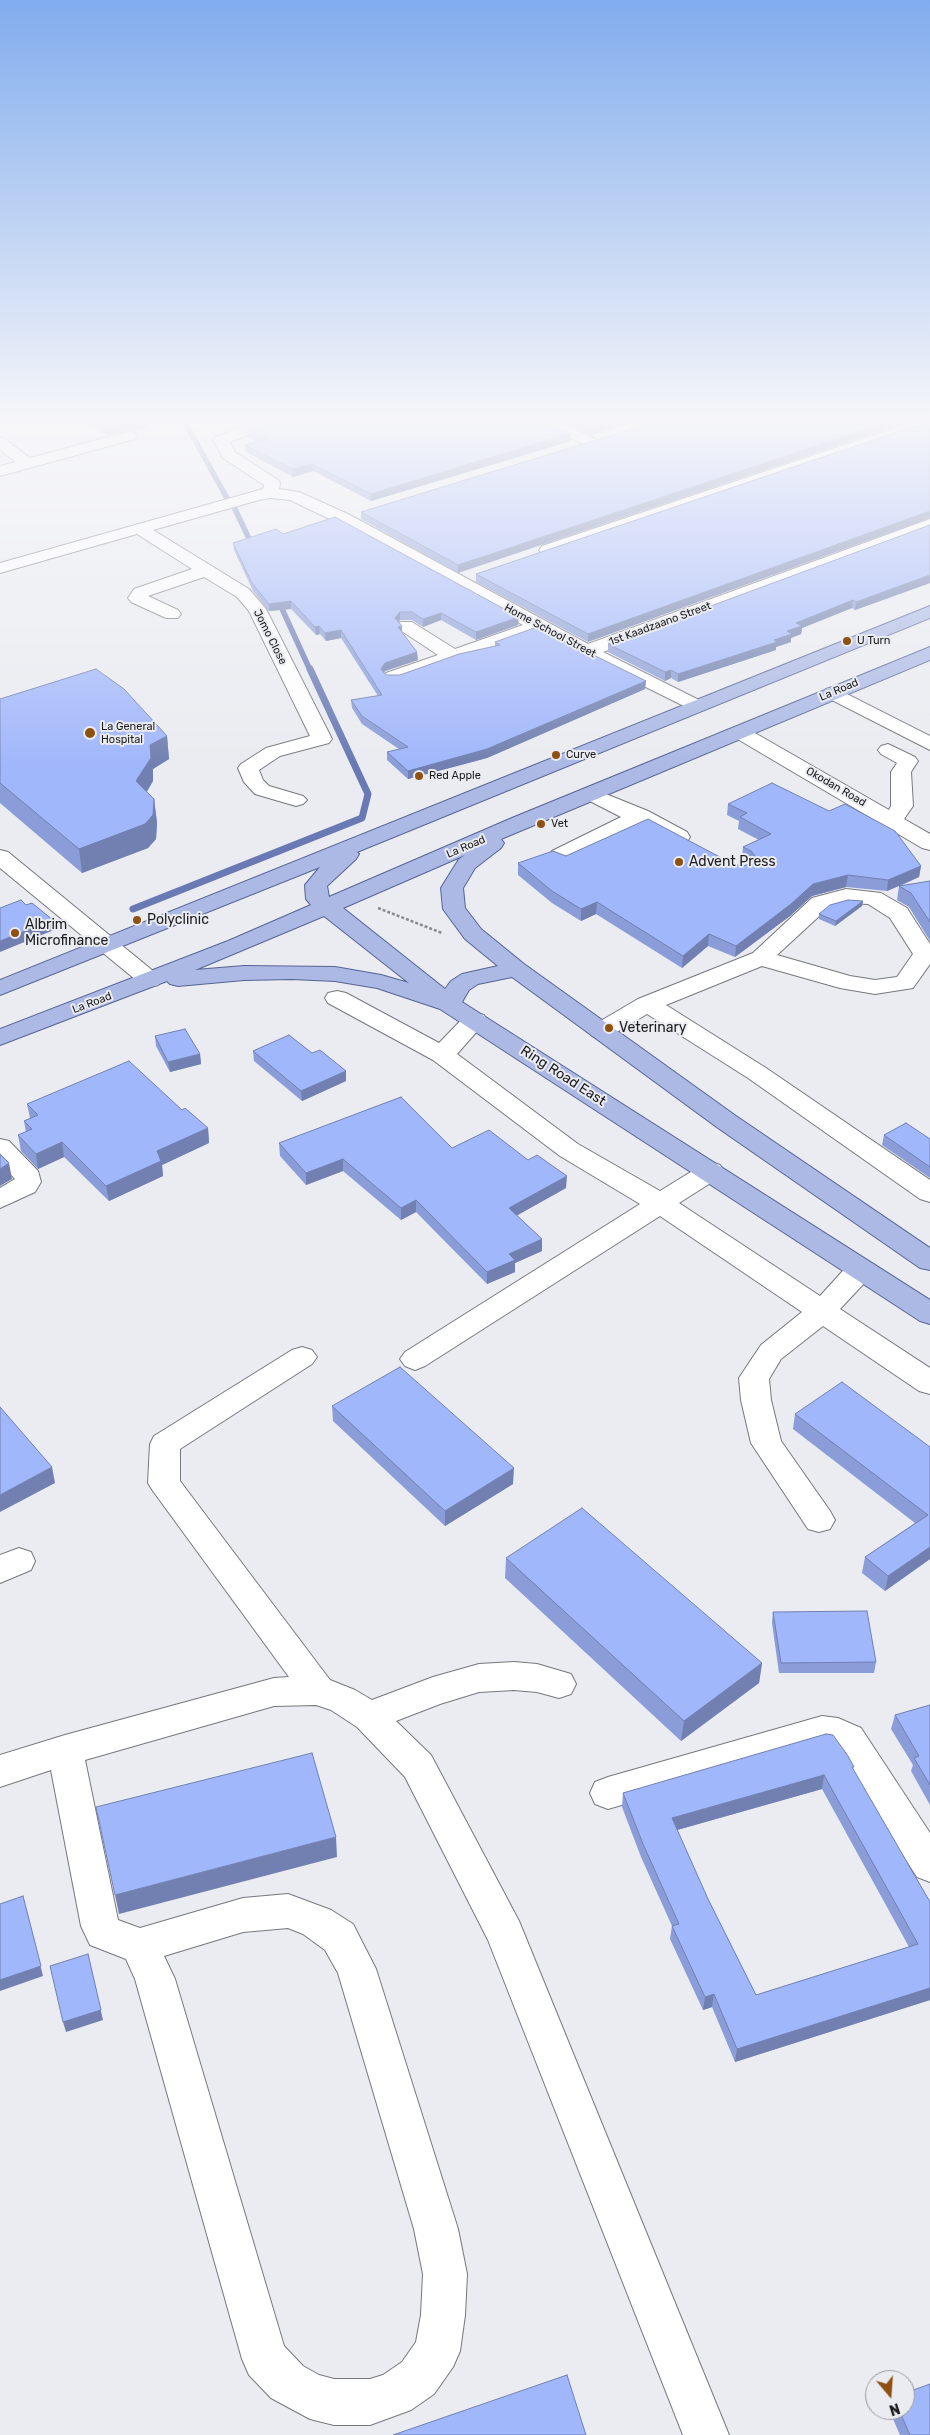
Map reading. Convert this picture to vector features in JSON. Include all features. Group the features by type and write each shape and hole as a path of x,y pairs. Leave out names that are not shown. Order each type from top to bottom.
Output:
{"main road":[{"path":"0,988 809,662 930,611"},
{"name":"La Road","path":"0,1038 236,946 520,823 741,733 930,652"},
{"path":"809,662 855,684"},
{"path":"520,823 479,853 468,864 452,888 454,909 473,934 516,969 727,1122 930,1261"},
{"path":"364,841 331,868 316,885 316,899 328,906 449,1004 459,986 470,979 516,969"},
{"name":"Ring Road East","path":"150,980 244,973 335,974 381,982 449,1004 711,1171 930,1314"}],"street":[{"path":"0,568 105,538"},
{"name":"Jomo Close","path":"154,538 243,593 257,609 322,739 273,752 248,768 254,782 262,790 296,800"},
{"name":"Home School Street","path":"378,538 538,626 696,706"},
{"path":"532,555 584,538"},
{"name":"1st Kaadzaano Street","path":"587,651 893,538"},
{"path":"172,614 137,598 140,593 207,570"},
{"path":"457,581 476,574"},
{"path":"406,626 453,656"},
{"path":"393,677 538,626"},
{"path":"833,693 930,744"},
{"name":"Okodan Road","path":"741,733 930,843"},
{"path":"888,750 908,761 901,772 902,806 893,820"},
{"path":"590,794 640,816 699,847"},
{"path":"560,856 640,816"},
{"path":"3,863 150,980"},
{"path":"601,1031 647,1004 761,958 820,903 846,896 873,898 899,913 925,954 905,983 875,987 848,983 761,958"},
{"path":"337,998 442,1055 569,1150 661,1204 736,1256 823,1310 930,1383"},
{"path":"647,1004 757,1073 930,1193"},
{"path":"442,1055 475,1020"},
{"path":"0,1147 28,1177 28,1182 25,1186 0,1199"},
{"path":"415,1359 711,1171"},
{"path":"819,1520 766,1443 756,1400 754,1378 770,1352 823,1310 860,1270"},
{"path":"302,1357 165,1444 164,1483 318,1690"},
{"path":"369,1717 433,1691 479,1678 514,1676 537,1678 559,1684"},
{"path":"0,1771 65,1750 274,1692 318,1690 343,1700 369,1717 418,1766 505,1934 706,2435"},
{"path":"608,1793 822,1731 838,1733 848,1739 930,1865"},
{"path":"65,1750 100,1926 104,1932 140,1946 243,1915 288,1911 317,1922 339,1937 356,1968 436,2229 445,2274 443,2315 437,2350 418,2378 395,2394 370,2402 334,2402 310,2396 287,2382 265,2359 156,1979 140,1946"}],"building":[{"path":"249,538 373,538 519,617 476,632 441,613 423,619 412,612 400,612 395,618 402,626 398,627 417,652 385,663 381,669 386,675 400,675 459,654 500,645 495,642 537,627 646,681 487,749 408,771 387,752 408,747 362,716 351,700 382,695 341,630 325,633 319,626 315,627 291,601 269,604 252,583 233,543"},
{"path":"408,538 540,538 458,565"},
{"path":"584,538 856,538 588,634 476,574"},
{"path":"896,538 930,538 930,575 856,602 853,600 796,623 802,626 787,631 792,634 774,640 777,642 678,674 671,670 665,672 608,644"},
{"path":"96,669 124,689 167,736 150,745 151,758 136,781 154,799 153,815 145,824 79,849 0,783 0,699"},
{"name":"Advent Press","path":"772,783 829,811 845,804 895,831 921,866 888,880 848,875 813,884 791,904 736,946 709,934 683,956 597,902 581,909 552,891 518,863 553,851 566,856 648,819 733,864 742,866 751,864 755,856 751,851 743,847 771,834 740,817 747,813 728,804"},
{"path":"930,881 930,922 911,893 899,886"},
{"path":"21,900 26,905 32,903 53,920 0,941 0,908"},
{"path":"848,900 863,901 836,921 819,914 830,905"},
{"path":"185,1029 200,1054 168,1062 155,1036"},
{"path":"289,1035 312,1053 320,1050 346,1071 301,1091 253,1051"},
{"path":"129,1061 182,1110 185,1108 208,1128 157,1151 161,1161 106,1186 62,1142 36,1154 18,1135 32,1129 24,1121 38,1115 27,1104"},
{"path":"401,1097 452,1148 489,1130 528,1160 537,1155 567,1176 509,1208 542,1239 509,1254 515,1260 487,1272 416,1200 401,1208 343,1159 306,1173 279,1143"},
{"path":"906,1123 930,1139 930,1167 884,1135"},
{"path":"0,1154 9,1163 0,1169"},
{"path":"400,1367 514,1468 445,1511 332,1406"},
{"path":"842,1382 930,1447 930,1547 888,1576 865,1557 928,1515 795,1414"},
{"path":"0,1407 52,1467 0,1495"},
{"path":"582,1508 762,1663 684,1721 506,1558"},
{"path":"867,1611 876,1662 781,1663 773,1612"},
{"path":"930,1705 930,1785 914,1758 919,1756 895,1715"},
{"path":"826,1734 833,1735 848,1756 854,1767 852,1767 930,1902 930,1988 737,2049 714,1994 705,1997 672,1926 679,1924 643,1844 623,1793","holes":["824,1775 918,1944 756,1995 708,1899 672,1818"]},
{"path":"312,1753 336,1837 115,1895 96,1807"},
{"path":"23,1896 41,1966 0,1980 0,1904"},
{"path":"88,1954 101,2010 63,2022 50,1966"},
{"path":"567,2375 586,2435 393,2435"},
{"path":"930,2384 930,2435 910,2435 903,2420 915,2420 915,2389"}],"waterway":[{"path":"249,538 253,547"},
{"path":"278,600 310,670"},
{"path":"133,909 362,818 368,794 310,669"}],"place":[{"name":"U Turn","path":"847,641"},
{"name":"La General Hospital","path":"90,733"},
{"name":"Curve","path":"556,755"},
{"name":"Red Apple","path":"419,776"},
{"name":"Vet","path":"541,824"},
{"name":"Advent Press","path":"679,862"},
{"name":"Polyclinic","path":"137,920"},
{"name":"Albrim Microfinance","path":"15,933"},
{"name":"Veterinary","path":"609,1028"}]}
